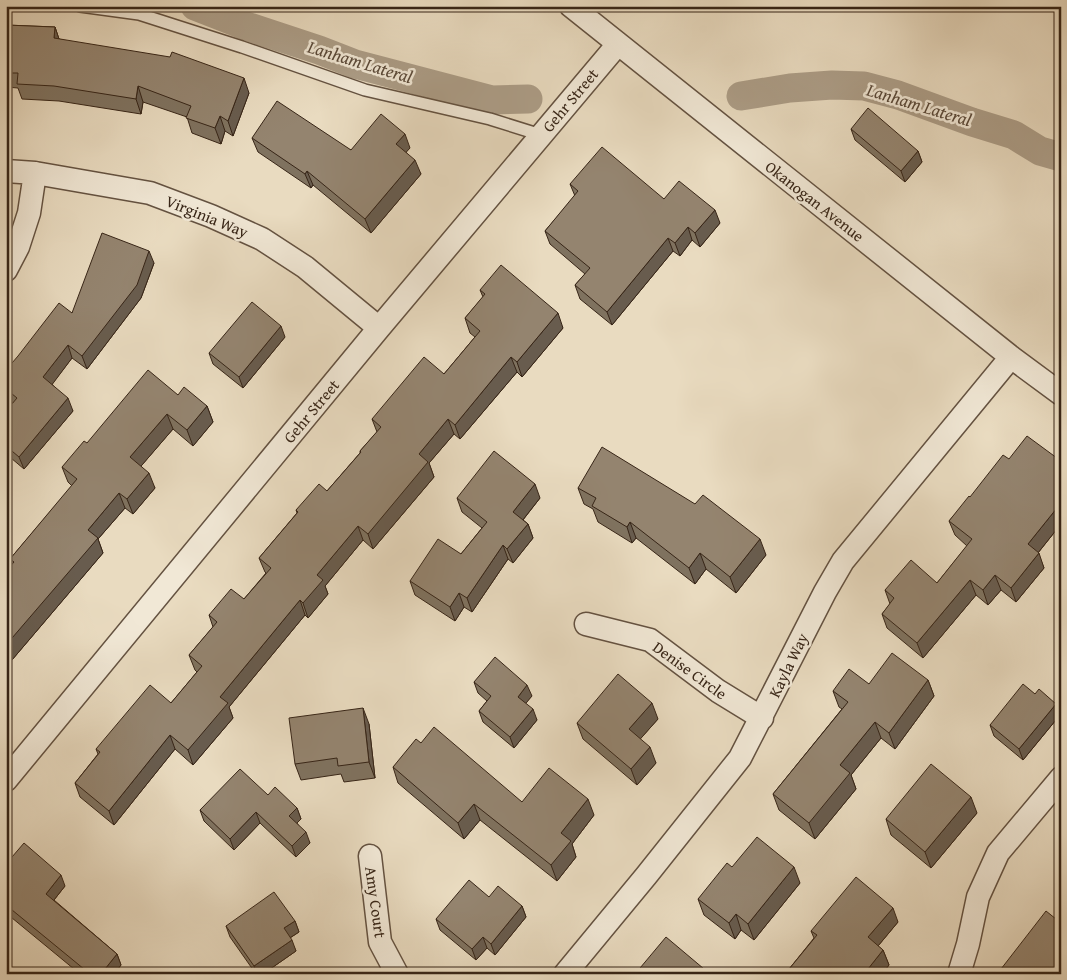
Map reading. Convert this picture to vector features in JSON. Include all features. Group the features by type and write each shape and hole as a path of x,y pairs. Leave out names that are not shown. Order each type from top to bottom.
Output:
{"street":[{"name":"Okanogan Avenue","path":"571,6 1061,394"},
{"name":"Gehr Street","path":"6,780 379,328 618,44"},
{"name":"Virginia Way","path":"6,171 35,173 150,193 211,216 262,239 305,267 379,328"},
{"path":"6,270 18,246 29,213 35,173"},
{"name":"Kayla Way","path":"565,974 740,758 762,718 824,592 843,561 1012,357"},
{"name":"Denise Circle","path":"586,624 650,640 718,691 762,718"},
{"path":"960,974 978,897 998,853 1061,778"},
{"name":"Amy Court","path":"370,856 380,942 397,974"}],"lane":[{"path":"80,6 139,14 242,47 365,90 490,119 541,136"}],"building":[{"path":"6,25 55,27 54,38 170,57 172,52 244,78 228,121 220,116 215,128 186,118 191,106 138,86 136,99 54,86 17,84 18,73 6,73"},
{"path":"277,101 351,150 381,114 405,134 396,144 415,160 365,219 307,171 305,174 252,138"},
{"path":"868,108 918,151 901,171 851,129"},
{"path":"602,147 664,199 679,181 715,210 695,233 688,227 675,243 668,238 607,312 575,285 590,268 545,231 578,191 570,184"},
{"path":"102,233 149,251 137,285 82,356 68,345 43,377 68,398 19,457 6,446 6,411 17,398 6,389 6,370 59,303 72,313"},
{"path":"501,265 558,313 517,362 511,357 455,425 448,419 419,454 428,462 368,534 358,526 317,575 323,580 303,603 300,600 220,697 228,703 188,750 170,735 109,811 75,783 100,752 96,749 150,685 171,703 202,666 189,655 217,622 209,615 231,589 244,599 271,568 259,558 319,484 327,491 361,452 381,427 372,419 424,357 444,374 480,331 465,318 485,294 480,290"},
{"path":"252,302 281,326 239,377 209,353"},
{"path":"148,370 178,395 184,387 207,406 187,430 167,414 130,457 149,473 127,499 119,493 88,530 98,538 6,645 6,571 14,562 10,559 77,479 62,467 84,441 87,443"},
{"path":"1027,436 1061,461 1061,503 1028,544 1039,553 1011,588 995,575 983,590 970,580 917,643 882,614 894,598 885,590 911,560 937,583 972,539 949,521 1003,455 1009,459"},
{"path":"602,447 695,504 703,495 760,539 730,577 700,553 689,568 630,522 627,527 592,506 596,498 578,488"},
{"path":"494,451 535,484 513,512 528,524 507,549 503,545 467,598 459,593 450,607 410,581 438,539 461,554 487,522 457,498"},
{"path":"892,653 928,680 889,733 875,722 840,765 850,773 809,823 773,794 848,702 833,691 849,669 869,684"},
{"path":"495,657 527,685 518,697 533,709 510,737 479,711 491,696 474,682"},
{"path":"618,674 652,703 629,729 650,747 631,769 577,723"},
{"path":"1023,684 1035,694 1039,689 1056,704 1019,749 990,725"},
{"path":"363,708 369,762 338,766 337,758 295,764 289,718"},
{"path":"434,727 522,802 549,768 588,799 561,833 571,841 551,865 474,804 458,823 393,767 416,739 421,743"},
{"path":"931,764 971,797 925,852 886,819"},
{"path":"240,769 268,795 275,787 297,808 289,816 306,832 292,846 256,812 230,839 200,810"},
{"path":"757,837 794,867 748,924 736,914 729,923 698,899 727,863 732,867"},
{"path":"24,843 61,875 46,894 117,954 101,974 90,974 6,905 6,864"},
{"path":"856,877 893,908 868,937 883,950 864,974 785,974 817,935 811,931"},
{"path":"469,880 489,897 498,886 522,906 491,944 483,937 472,949 436,919"},
{"path":"274,892 295,921 284,928 292,940 254,966 226,926"},
{"path":"1046,911 1061,923 1061,974 1007,974 1001,969"},
{"path":"666,937 710,974 635,974"}],"waterway":[{"name":"Lanham Lateral","path":"195,6 355,64 492,100 528,99"},
{"name":"Lanham Lateral","path":"741,96 790,88 832,85 864,86 898,95 1014,135 1040,151 1061,157"}]}
